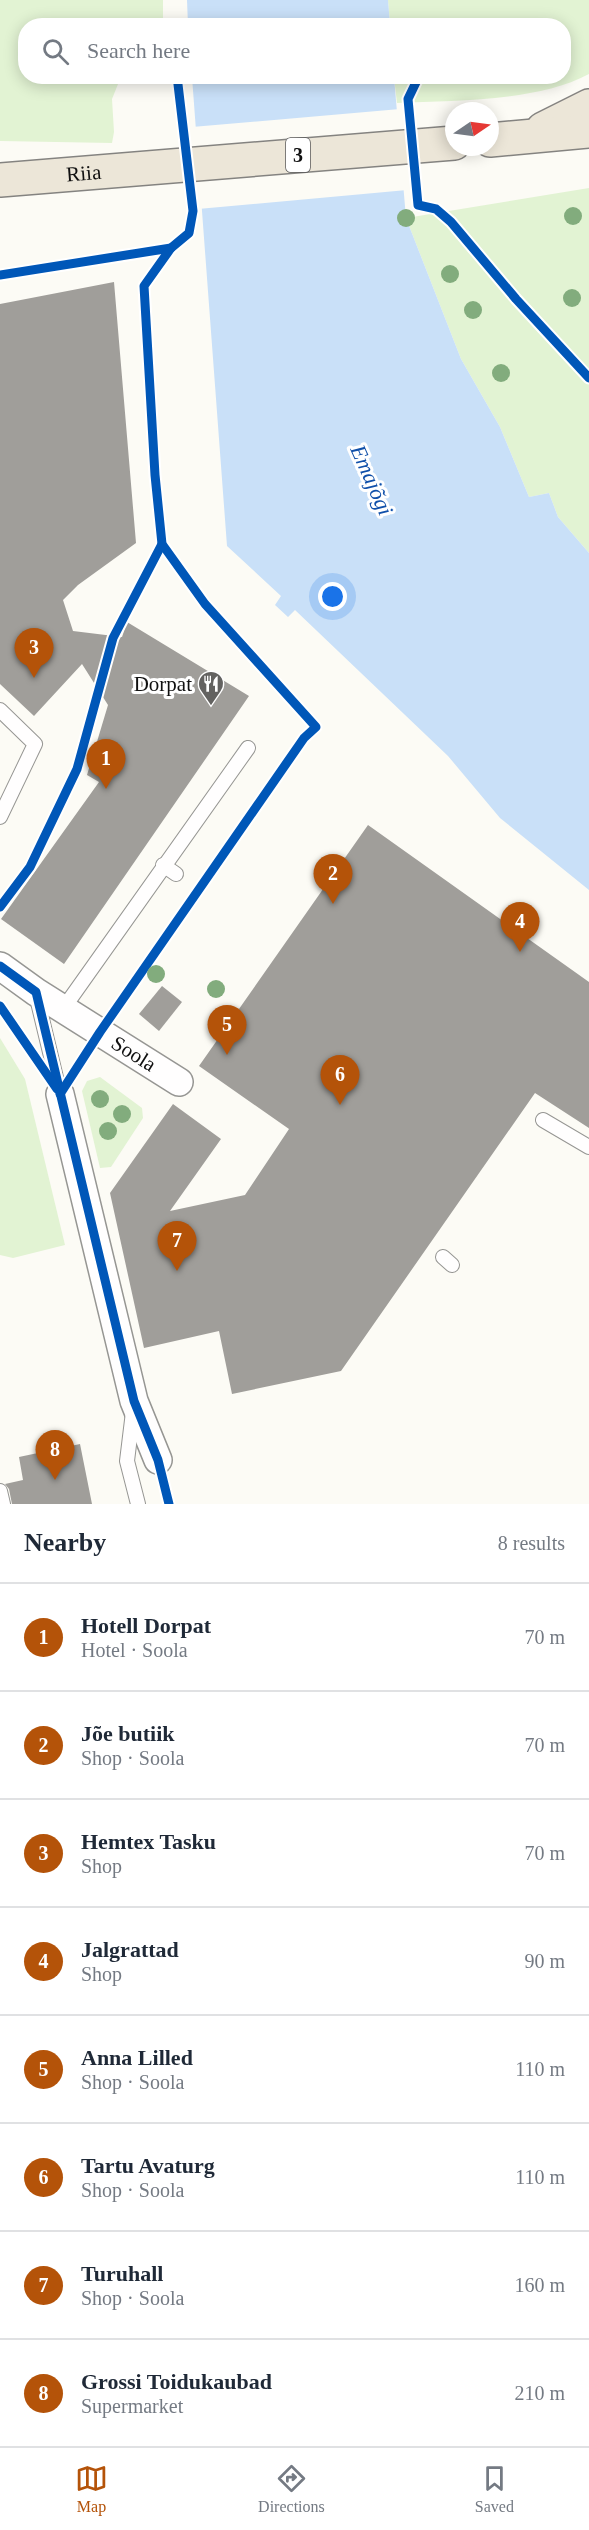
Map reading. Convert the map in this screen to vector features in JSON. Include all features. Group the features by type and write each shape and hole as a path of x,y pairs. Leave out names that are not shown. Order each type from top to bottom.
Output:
{"highway":[{"path":"528,136 589,106"},
{"path":"499,139 589,131"},
{"path":"528,136 589,140"},
{"name":"Riia","path":"0,180 440,144"}],"street":[{"name":"Soola","path":"0,966 36,992 179,1082"},
{"path":"60,1094 134,1401 158,1460"}],"lane":[{"path":"0,710 35,744 0,818"},
{"path":"63,1009 248,748"},
{"path":"163,865 176,874"},
{"path":"36,992 60,1094"},
{"path":"543,1120 589,1147"},
{"path":"134,1401 127,1461 138,1504"},
{"path":"0,1491 3,1504"}],"green space":[{"path":"0,0 163,0 163,18 18,18 18,84 118,84 112,99 114,132 112,143 0,141"},
{"path":"388,0 589,0 589,74 571,82 571,18 389,18"},
{"path":"395,84 565,84 521,95 495,98 397,103"},
{"path":"589,188 589,553 558,517 549,493 529,497 500,427 461,359 406,218"},
{"path":"0,1038 25,1079 65,1245 13,1258 0,1255"},
{"path":"100,1077 142,1108 143,1118 111,1167 100,1168 82,1091 87,1081"}],"water":[{"path":"187,0 388,0 389,18 188,18"},
{"name":"Emajõgi","path":"193,84 395,84 406,218 461,359 500,427 529,497 549,493 558,517 589,553 589,890 500,818 448,756 295,610 288,617 275,605 281,596 227,546"}],"pier":[{"path":"400,109 407,190 198,209 192,127"}],"building":[{"path":"114,282 136,543 78,585 63,600 73,631 122,637 127,622 249,696 64,964 1,919 99,782 87,775 108,705 82,664 34,716 0,684 0,304"},
{"path":"368,825 589,982 589,1128 535,1093 341,1371 232,1394 219,1331 144,1348 110,1193 173,1104 221,1139 170,1211 245,1195 289,1129 199,1066"},
{"path":"162,986 182,1002 159,1031 139,1014"},
{"path":"80,1444 92,1504 12,1504 9,1489 5,1484 23,1480 19,1457"}],"cycle path":[{"path":"60,1094 100,1032 304,738 316,727 205,604 162,544 155,475 144,286 171,248 189,233 193,211 178,84"},
{"path":"415,84 408,99 418,205 436,209 451,222 516,299 589,378"},
{"path":"0,275 171,248"},
{"path":"0,907 30,867 77,769 113,638 162,544"},
{"path":"0,966 36,992 134,1401 158,1460 169,1504"},
{"path":"0,1006 57,1089"}],"place":[{"name":"Hemtex Tasku","path":"34,678"},
{"name":"Dorpat","path":"211,707"},
{"name":"Hotell Dorpat","path":"106,789"},
{"name":"Jõe butiik","path":"333,904"},
{"name":"Jalgrattad","path":"520,952"},
{"name":"Anna Lilled","path":"227,1055"},
{"name":"Tartu Avaturg","path":"340,1105"},
{"name":"Turuhall","path":"177,1271"},
{"name":"Grossi Toidukaubad","path":"55,1480"}]}
